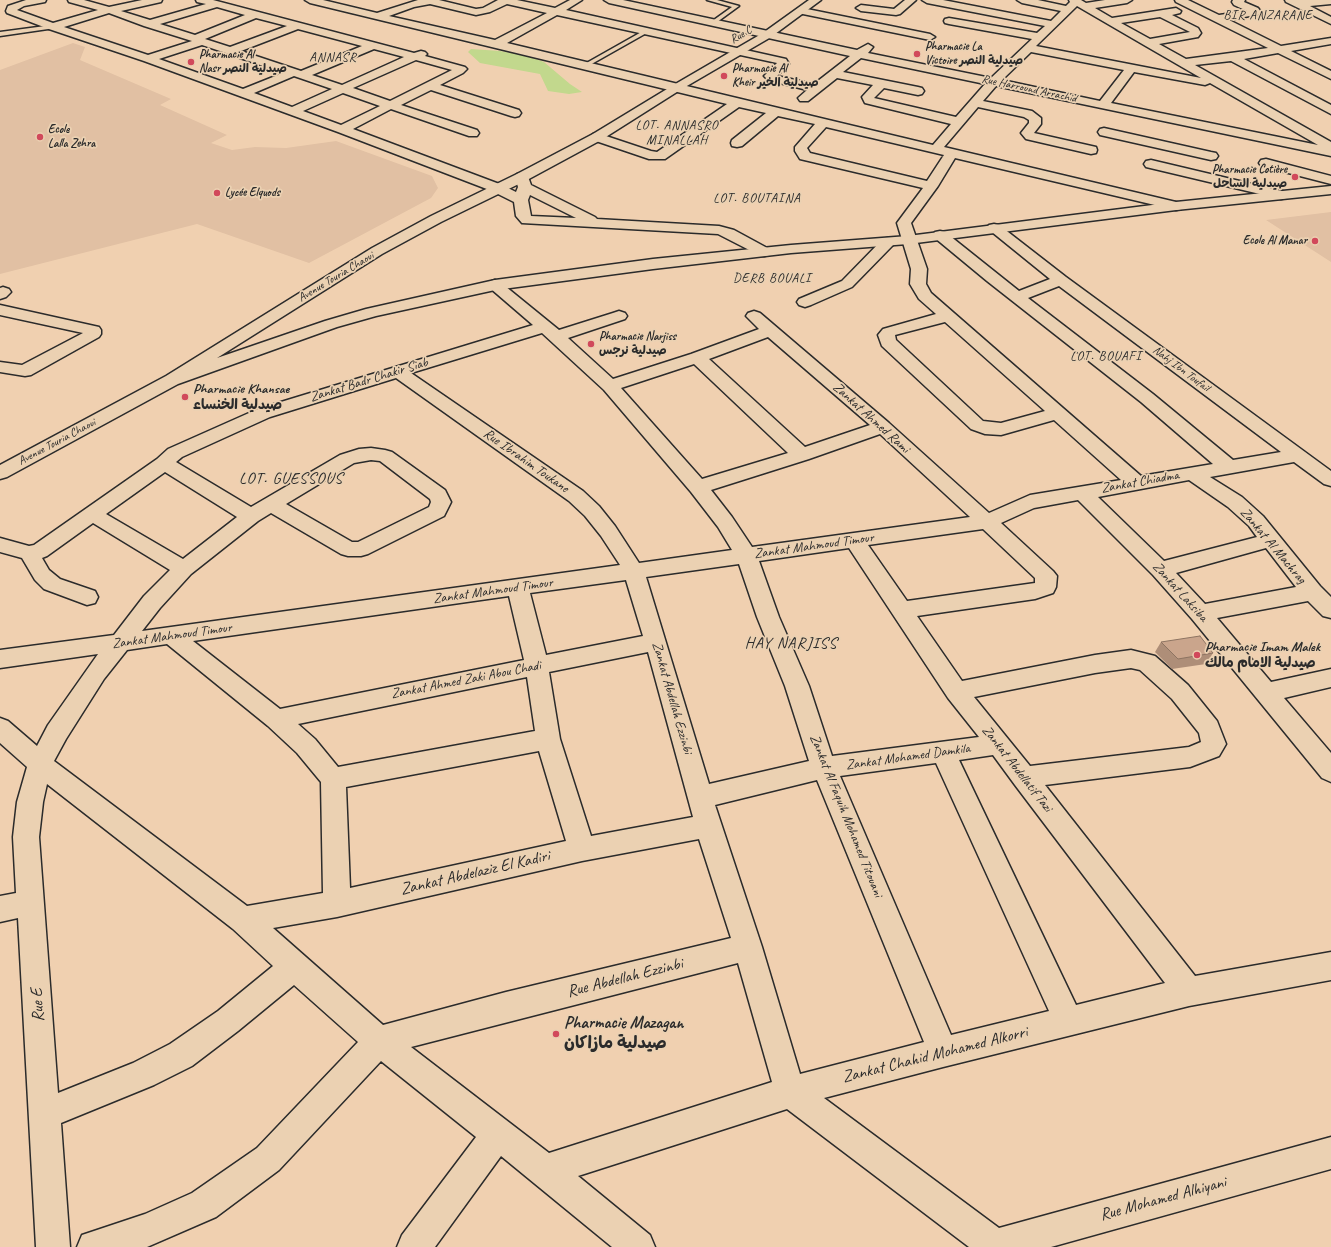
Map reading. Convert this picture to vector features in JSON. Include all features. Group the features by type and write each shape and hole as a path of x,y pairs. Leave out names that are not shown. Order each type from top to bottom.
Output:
{"street":[{"path":"0,15 21,4 41,0"},
{"path":"73,0 109,10 473,133"},
{"path":"53,27 109,10 157,0"},
{"path":"201,0 299,25 373,41 416,56 461,69 430,86 342,129"},
{"path":"310,0 1176,206"},
{"path":"378,16 406,6 432,0 476,12 486,10 504,1 782,61 783,64 770,76 772,78 816,88"},
{"path":"497,44 577,0"},
{"name":"Rue Harround Arrachid","path":"609,0 630,2 768,35 1331,152"},
{"name":"Rue C","path":"676,88 768,35 816,0"},
{"path":"845,19 859,8 891,13 896,12 911,0"},
{"path":"927,0 1052,24"},
{"path":"919,45 948,21 982,0"},
{"path":"1022,0 1076,4 1127,0"},
{"path":"1180,0 1331,76"},
{"path":"1217,18 1255,13 1254,10 1237,2 1240,0"},
{"path":"1294,2 1331,1"},
{"path":"241,10 260,2"},
{"path":"1294,2 1331,20"},
{"path":"148,24 218,4"},
{"path":"1076,4 1111,21 1220,85 1289,122 1331,147"},
{"path":"936,149 994,81 1052,24 1076,4"},
{"path":"358,11 370,6"},
{"path":"12,8 11,11 13,13 244,93 497,188 523,188 598,224"},
{"path":"1111,21 1196,8"},
{"path":"802,11 930,36"},
{"path":"1148,43 1194,35 1196,33 1194,30 1161,13"},
{"path":"148,59 198,40 257,14"},
{"path":"948,21 1040,37"},
{"path":"393,30 406,23"},
{"path":"230,52 299,25"},
{"path":"814,44 825,34"},
{"path":"441,44 460,36"},
{"path":"1184,63 1233,57 1331,40"},
{"path":"244,93 298,74 373,41"},
{"path":"737,143 836,74 871,44"},
{"path":"1029,48 1220,85"},
{"path":"292,111 428,50"},
{"path":"897,61 908,53"},
{"path":"1233,57 1329,116"},
{"path":"1103,105 1131,68"},
{"path":"836,74 918,91"},
{"path":"881,84 868,97 869,100 960,122"},
{"path":"430,86 515,113"},
{"name":"Avenue Touria Chaoui","path":"0,473 172,380 377,251 497,188 523,188 597,137 676,88"},
{"path":"597,137 649,155 660,156 738,102"},
{"path":"976,103 1028,114 1035,118 1035,124 1027,133 1030,136 1090,150"},
{"path":"1064,180 1090,150 1121,108"},
{"path":"1289,122 1310,120"},
{"path":"824,122 801,147 801,151 805,156 931,186"},
{"path":"1197,175 1211,156 1223,129"},
{"path":"1104,132 1211,156"},
{"path":"952,152 931,186 904,223 908,240 919,269 918,284 925,296 1137,483"},
{"path":"1266,163 1331,180"},
{"path":"1151,164 1281,195"},
{"path":"523,188 523,216 527,220 719,230 729,233 764,252"},
{"path":"172,380 331,324 372,312 495,285 594,271 764,252 908,240 1176,206 1331,190"},
{"name":"Nahj Ibn Toufail","path":"994,228 1061,280 1331,480"},
{"path":"940,235 992,278 1147,398 1228,466"},
{"path":"805,302 847,284 888,242"},
{"path":"1018,297 1061,280"},
{"name":"Zankat Al Faquih Mohamed Titouani","path":"495,285 550,331 610,386 698,487 724,522 746,556 768,617 797,686 824,768 943,1052"},
{"path":"0,310 93,330 93,334 25,371 0,367"},
{"name":"Zankat Badr Chakir Siab","path":"34,552 92,514 164,463 175,453 264,413 398,372 550,331 619,316"},
{"name":"Zankat Ahmed Rami","path":"754,316 883,427 1046,576 1045,587 1035,591 902,610"},
{"path":"948,316 889,332 886,335 888,342 977,425 985,428 1001,429 1058,413"},
{"path":"610,386 697,358 771,330"},
{"path":"697,358 802,455"},
{"name":"Rue Ibrahim Toukane","path":"398,372 576,496 592,511 608,531 634,571"},
{"path":"698,487 802,455 883,427"},
{"name":"Rue E","path":"53,1247 26,837 30,802 40,764 57,732 80,695 152,602 184,569 251,516 270,504 347,459 359,455 371,454 385,456 438,495 441,502 437,511 361,549 348,549 270,504"},
{"name":"Zankat Chiadma","path":"986,522 1030,502 1228,466 1298,455"},
{"path":"164,463 251,516"},
{"name":"Zankat Al Machrag","path":"1191,473 1235,502 1256,521 1312,592 1331,610"},
{"name":"Zankat Laksiba","path":"1083,493 1160,570 1200,613 1331,771"},
{"path":"92,514 184,569"},
{"name":"Zankat Mahmoud Timour","path":"0,659 986,522"},
{"name":"Zankat Abdellatif Tazi","path":"854,540 956,691 999,744 1189,992"},
{"path":"1160,570 1271,540"},
{"path":"0,545 34,552 42,575 52,584 87,597"},
{"name":"Zankat Abdellah Ezzinbi","path":"634,571 656,642 708,826"},
{"path":"518,588 537,666 548,739 582,849"},
{"path":"1200,613 1312,592"},
{"path":"172,636 276,719 306,746 334,779 337,904"},
{"name":"Zankat Ahmed Zaki Abou Chadi","path":"276,719 656,642"},
{"path":"956,691 1095,664 1131,659 1147,662 1180,692 1209,728 1213,738 1214,744 1210,749 1190,757 1024,777"},
{"path":"1265,693 1331,678"},
{"path":"0,728 40,764 243,920 379,1041 545,1170 638,1247"},
{"path":"334,779 548,739"},
{"name":"Zankat Mohamed Damkila","path":"700,797 824,768 944,753 999,744"},
{"path":"944,753 1069,1022"},
{"path":"708,826 748,947 790,1092 996,1246"},
{"name":"Zankat Abdelaziz El Kadiri","path":"243,920 337,904 582,849 708,826"},
{"path":"0,909 30,902"},
{"name":"Rue Abdellah Ezzinbi","path":"379,1041 506,1007 748,947"},
{"path":"45,1114 143,1074 181,1056 228,1021 295,966"},
{"name":"Zankat Chahid Mohamed Alkorri","path":"545,1170 790,1092 943,1052 1189,992 1331,966"},
{"path":"94,1247 148,1230 204,1205 268,1159 379,1041"},
{"path":"414,1247 498,1134"},
{"name":"Rue Mohamed Alhiyani","path":"996,1246 1331,1153"}],"lane":[{"path":"710,0 736,6 736,8 713,23"},
{"path":"0,34 53,27"},
{"path":"586,65 647,31"}],"shaded area":[{"name":"Lycée Elquods","path":"73,43 85,47 80,60 171,99 160,105 227,135 211,143 232,150 255,147 286,148 336,141 432,176 438,188 431,198 309,263 197,224 0,274 0,70"},
{"name":"Ecole Al Manar","path":"1331,212 1331,262 1266,220"}],"green space":[{"path":"471,49 500,51 528,56 544,62 582,92 569,94 548,91 540,74 480,63 468,52"}],"building":[{"path":"1200,636 1213,653 1178,659 1161,642"}],"place":[{"name":"Pharmacie La Victoire صيدلية النصر","path":"917,54"},
{"name":"Pharmacie Al Nasr صيدلية النصر","path":"191,62"},
{"name":"Pharmacie Al Kheir صيدلية الخير","path":"724,76"},
{"name":"Ecole Lalla Zehra","path":"40,137"},
{"name":"Pharmacie Cotière صيدلية الساحل","path":"1295,177"},
{"name":"Lycée Elquods","path":"217,193"},
{"name":"Ecole Al Manar","path":"1315,241"},
{"name":"Pharmacie Narjiss صيدلية نرجس","path":"591,344"},
{"name":"Pharmacie Khansae صيدلية الخنساء","path":"185,397"},
{"name":"Pharmacie Imam Malek صيدلية الامام مالك","path":"1197,655"},
{"name":"Pharmacie Mazagan صيدلية مازاكان","path":"556,1034"}],"district":[{"name":"BIR ANZARANE","path":"1268,16"},
{"name":"ANNASR","path":"333,58"},
{"name":"LOT. ANNASRO MINALLAH","path":"677,134"},
{"name":"LOT. BOUTAINA","path":"757,199"},
{"name":"DERB BOUALI","path":"772,279"},
{"name":"LOT. BOUAFI","path":"1106,357"},
{"name":"LOT. GUESSOUS","path":"291,479"},
{"name":"HAY NARJISS","path":"791,644"}]}
